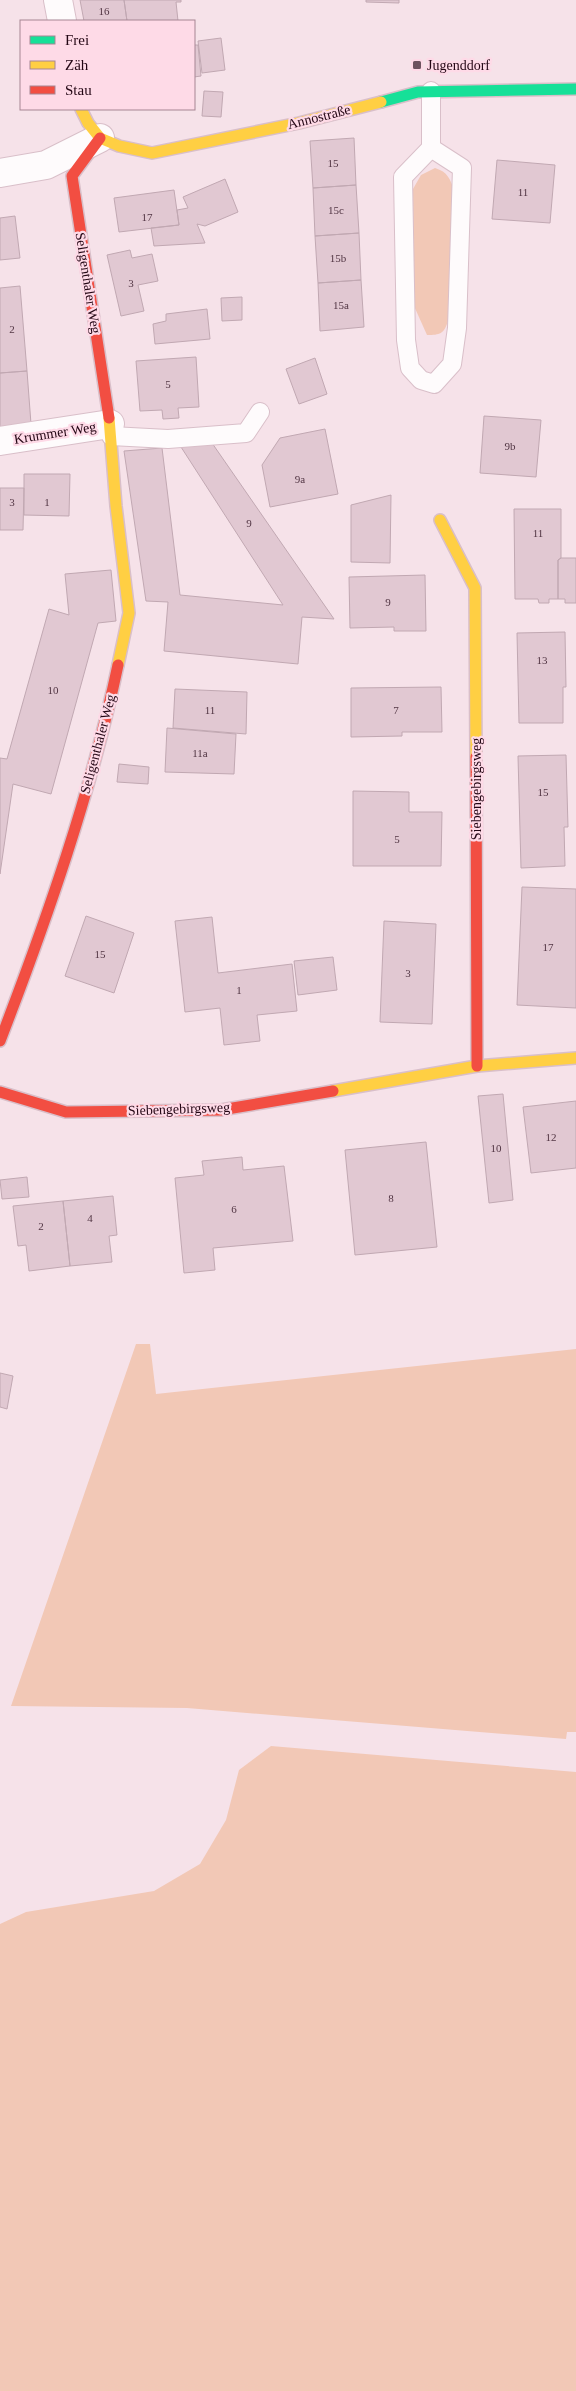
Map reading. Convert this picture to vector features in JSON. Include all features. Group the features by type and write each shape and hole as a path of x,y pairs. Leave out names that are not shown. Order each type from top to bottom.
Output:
{"street":[{"path":"58,0 62,20"},
{"name":"Annostraße","path":"100,138 119,146 152,153 299,123 418,92 576,89"},
{"path":"0,173 46,165 100,138 88,123 82,110"},
{"name":"Seligenthaler Weg","path":"0,1041 36,947 103,735 129,613 116,506 110,430 72,176 100,138"},
{"name":"Krummer Weg","path":"0,441 110,430"},
{"name":"Siebengebirgsweg","path":"440,520 476,588 477,1066"},
{"name":"Siebengebirgsweg","path":"0,1092 66,1112 221,1110 477,1066 576,1058"}],"lane":[{"path":"431,91 431,148 403,177 408,359 410,368 421,380 434,384 452,364 457,328 462,168 431,148"},
{"path":"110,430 168,439 246,433 260,412"}],"shaded area":[{"path":"435,168 446,174 454,190 448,321 441,333 427,335 414,306 413,189 421,175"},
{"path":"136,1344 150,1344 156,1394 576,1349 576,1732 567,1732 566,1739 187,1708 11,1706"},
{"path":"271,1746 576,1772 576,2391 0,2391 0,1924 26,1912 154,1891 200,1864 226,1820 239,1770"}],"building":[{"path":"80,0 124,0 127,20 84,20"},
{"path":"124,0 181,0 181,2 176,2 178,20 127,20"},
{"path":"366,0 399,0 399,3 366,2"},
{"path":"221,38 225,70 202,73 198,41"},
{"path":"195,45 198,45 201,76 195,77"},
{"path":"204,91 223,92 221,117 202,116"},
{"path":"354,138 356,185 313,188 310,141"},
{"path":"497,160 555,165 550,223 492,219"},
{"path":"225,179 238,212 205,226 197,224 205,243 154,246 151,228 179,225 177,210 188,208 183,197"},
{"path":"356,185 359,233 315,236 313,188"},
{"path":"174,190 179,225 119,232 114,198"},
{"path":"15,216 20,258 0,260 0,218"},
{"path":"359,233 361,280 318,283 315,236"},
{"path":"130,250 132,258 152,254 158,281 138,285 144,311 121,316 107,255"},
{"path":"361,280 364,327 320,331 318,283"},
{"path":"20,286 27,371 0,373 0,288"},
{"path":"242,297 242,320 222,321 221,298"},
{"path":"207,309 210,339 155,344 153,324 166,321 166,314"},
{"path":"196,357 199,407 178,408 179,418 163,419 162,410 140,411 136,361"},
{"path":"315,358 327,394 299,404 286,369"},
{"path":"27,371 31,424 0,427 0,373"},
{"path":"484,416 541,420 536,477 480,473"},
{"path":"325,429 338,494 270,507 262,465 280,438"},
{"path":"212,443 334,619 302,617 298,664 164,651 168,602 146,601 124,451 162,448 180,595 283,605 181,447"},
{"path":"24,474 70,474 69,516 24,515"},
{"path":"0,488 24,488 23,530 0,530"},
{"path":"391,495 390,563 351,562 351,505"},
{"path":"514,509 561,509 561,558 558,560 558,599 549,599 549,603 539,603 538,599 515,599"},
{"path":"561,558 576,558 576,603 565,603 565,599 558,599 558,560"},
{"path":"111,570 116,621 98,623 51,794 13,784 0,874 0,758 7,759 49,609 69,615 65,574"},
{"path":"425,575 426,631 394,631 394,627 350,628 349,577"},
{"path":"565,632 566,687 563,687 563,723 519,723 517,633"},
{"path":"441,687 442,732 402,732 402,736 351,737 351,688"},
{"path":"175,689 247,692 246,734 173,728"},
{"path":"167,728 236,734 234,774 165,772"},
{"path":"566,755 568,827 564,827 565,866 521,868 518,756"},
{"path":"119,764 149,767 148,784 117,782"},
{"path":"353,791 409,792 409,812 442,812 441,866 353,866"},
{"path":"522,887 576,889 576,1008 517,1005"},
{"path":"86,916 134,933 114,993 65,976"},
{"path":"212,917 218,973 292,964 297,1011 257,1015 260,1041 224,1045 220,1008 185,1012 175,921"},
{"path":"384,921 436,924 432,1024 380,1022"},
{"path":"333,957 337,990 298,995 294,961"},
{"path":"503,1094 513,1200 489,1203 478,1096"},
{"path":"576,1101 576,1168 531,1173 523,1107"},
{"path":"426,1142 437,1247 355,1255 345,1150"},
{"path":"242,1157 243,1170 284,1166 293,1241 213,1248 215,1270 184,1273 175,1178 204,1175 202,1161"},
{"path":"27,1177 29,1197 2,1199 0,1180"},
{"path":"113,1196 117,1235 109,1236 112,1262 70,1266 63,1201"},
{"path":"63,1201 70,1266 29,1271 26,1245 18,1246 13,1206"},
{"path":"0,1373 13,1376 7,1409 0,1407"}],"traffic: fast":[{"path":"381,102 418,92 576,89"}],"traffic: slow":[{"path":"82,110 88,123 100,138 119,146 152,153 299,123 381,102"},
{"path":"109,418 116,506 129,613 118,665"},
{"path":"440,520 475,588 476,757"},
{"path":"333,1091 477,1066 576,1058"}],"traffic: jam":[{"path":"100,138 72,176 109,418"},
{"path":"0,1041 51,902 81,808 95,761 118,665"},
{"path":"476,757 477,1066"},
{"path":"0,1092 66,1112 221,1110 333,1091"}],"place":[{"name":"Jugenddorf","path":"417,65"}]}
